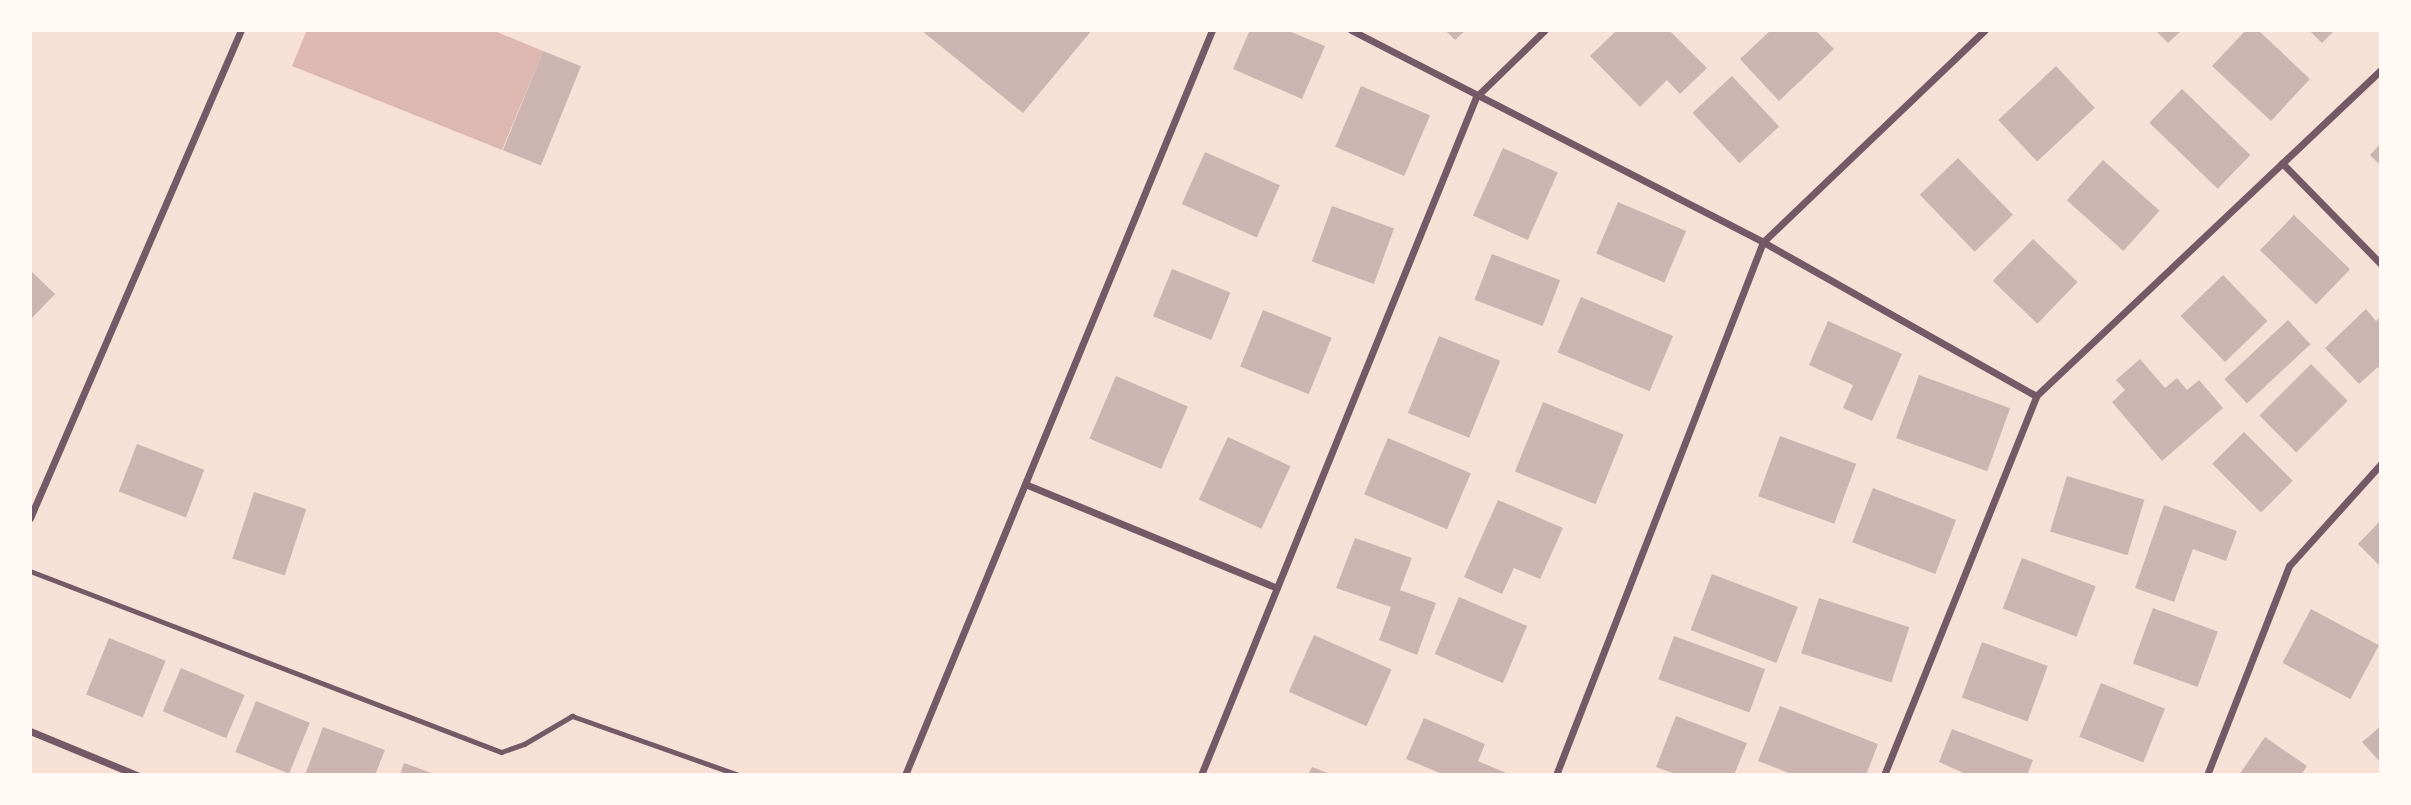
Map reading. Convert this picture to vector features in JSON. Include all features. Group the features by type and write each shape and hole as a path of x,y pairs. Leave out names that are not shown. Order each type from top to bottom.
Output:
{"street":[{"path":"30,518 241,30"},
{"path":"905,775 1212,30"},
{"path":"1351,30 1476,97 1763,242 2036,396"},
{"path":"1200,775 1476,97 1545,30"},
{"path":"1556,775 1763,242 1985,30"},
{"path":"1884,775 2036,396 2381,70"},
{"path":"2282,163 2381,264"},
{"path":"2207,775 2289,566 2381,464"},
{"path":"1025,484 1275,587"},
{"path":"30,731 137,775"}],"lane":[{"path":"30,571 501,752 524,744 572,716 739,775"}],"shaded area":[{"path":"307,30 492,30 543,51 502,150 292,66"}],"building":[{"path":"921,30 1092,30 1023,113"},
{"path":"1250,30 1286,30 1325,46 1302,99 1233,69"},
{"path":"1445,30 1466,30 1455,40"},
{"path":"1617,30 1669,30 1707,68 1680,94 1667,80 1640,107 1590,56"},
{"path":"1771,30 1815,30 1834,49 1779,101 1740,59"},
{"path":"2155,30 2182,30 2168,43"},
{"path":"2246,30 2258,30 2310,79 2271,121 2212,66"},
{"path":"2309,30 2335,30 2322,43"},
{"path":"543,51 581,66 541,166 503,150"},
{"path":"2056,66 2095,108 2037,162 1998,120"},
{"path":"1732,76 1779,126 1740,163 1693,113"},
{"path":"1361,86 1430,115 1404,176 1335,147"},
{"path":"2182,89 2250,155 2218,189 2149,123"},
{"path":"2381,143 2381,166 2370,155"},
{"path":"1503,148 1558,172 1528,240 1473,216"},
{"path":"1205,152 1280,185 1257,237 1182,204"},
{"path":"1958,158 2013,215 1975,252 1920,195"},
{"path":"2103,160 2159,211 2123,251 2067,200"},
{"path":"1618,202 1686,231 1664,282 1596,254"},
{"path":"1332,206 1394,229 1374,284 1312,261"},
{"path":"2294,215 2350,269 2316,304 2260,250"},
{"path":"2033,239 2078,282 2037,324 1993,281"},
{"path":"1492,254 1560,280 1543,326 1474,300"},
{"path":"1172,269 1230,293 1211,340 1153,316"},
{"path":"30,270 55,294 30,320"},
{"path":"2223,275 2267,321 2225,362 2181,316"},
{"path":"1581,297 1673,336 1650,391 1558,352"},
{"path":"2366,309 2376,321 2381,316 2381,370 2378,367 2359,384 2325,348"},
{"path":"1263,310 1332,338 1309,394 1240,367"},
{"path":"2288,320 2311,344 2247,403 2224,379"},
{"path":"1828,321 1902,354 1872,421 1843,408 1853,385 1809,365"},
{"path":"1439,336 1500,361 1469,438 1408,413"},
{"path":"2140,359 2165,388 2177,378 2187,390 2199,380 2223,408 2162,461 2112,402 2125,390 2116,380"},
{"path":"2311,364 2348,401 2296,452 2259,416"},
{"path":"1919,375 2010,408 1987,471 1896,438"},
{"path":"1116,376 1188,406 1161,469 1089,439"},
{"path":"1543,402 1624,435 1596,504 1515,472"},
{"path":"2244,432 2293,481 2261,513 2212,464"},
{"path":"1780,436 1856,464 1834,524 1758,496"},
{"path":"1228,437 1291,466 1261,529 1199,500"},
{"path":"1388,438 1471,473 1447,529 1364,494"},
{"path":"137,444 204,470 186,517 119,492"},
{"path":"2067,476 2144,500 2128,555 2050,531"},
{"path":"1873,488 1956,520 1935,574 1852,542"},
{"path":"254,492 306,509 285,576 232,559"},
{"path":"1498,500 1563,528 1540,579 1514,568 1502,594 1464,577"},
{"path":"2164,505 2237,531 2226,561 2193,549 2174,602 2135,588"},
{"path":"2381,520 2381,567 2358,544"},
{"path":"1355,538 1412,558 1400,590 1436,603 1417,655 1379,640 1391,607 1336,588"},
{"path":"2022,558 2096,586 2076,637 2003,608"},
{"path":"1712,574 1798,607 1776,663 1690,630"},
{"path":"1459,597 1527,626 1503,683 1435,654"},
{"path":"1819,598 1909,627 1891,683 1801,653"},
{"path":"2153,608 2218,632 2198,687 2133,663"},
{"path":"2311,609 2379,645 2350,699 2282,663"},
{"path":"1314,635 1392,670 1366,726 1289,692"},
{"path":"1674,636 1765,669 1749,712 1658,679"},
{"path":"109,638 166,661 143,717 86,695"},
{"path":"1982,642 2048,666 2028,721 1962,697"},
{"path":"181,668 245,695 226,738 163,711"},
{"path":"2101,683 2165,709 2143,763 2079,737"},
{"path":"256,701 310,723 289,774 235,752"},
{"path":"1780,706 1878,744 1866,775 1794,775 1758,761"},
{"path":"1676,716 1747,743 1734,775 1678,775 1656,767"},
{"path":"1424,718 1485,744 1478,761 1511,775 1445,775 1406,759"},
{"path":"2381,726 2381,763 2362,742"},
{"path":"323,727 385,750 375,775 305,775"},
{"path":"1952,729 2033,760 2027,775 1968,775 1939,762"},
{"path":"2265,737 2307,766 2301,775 2239,775"},
{"path":"404,763 437,775 400,775"},
{"path":"1312,767 1333,775 1308,775"}]}
